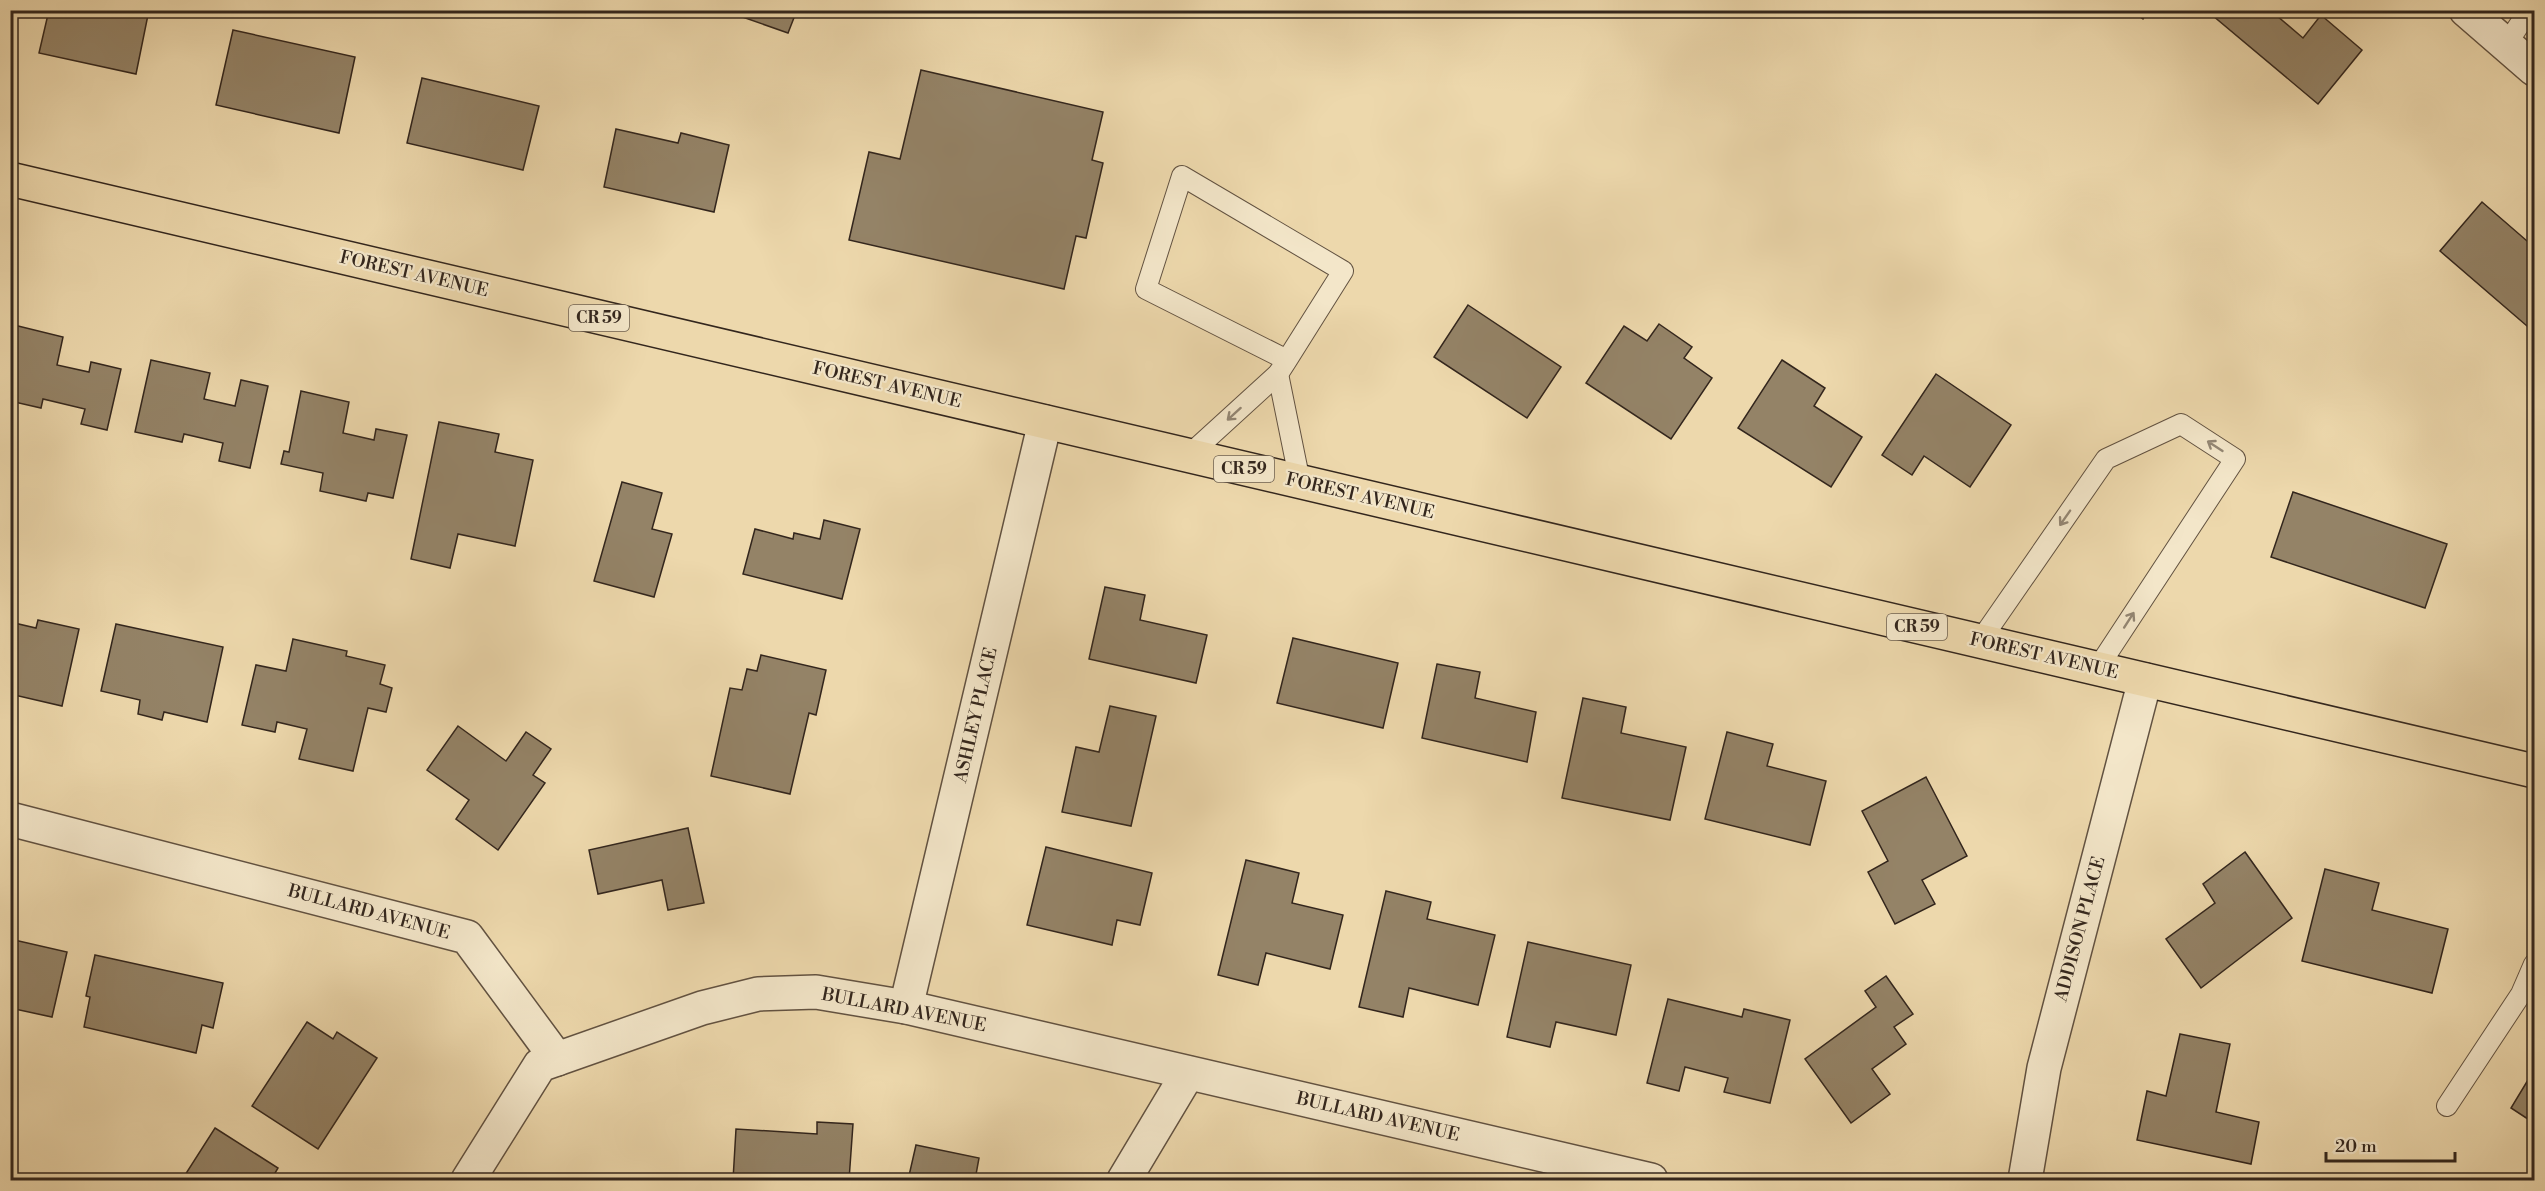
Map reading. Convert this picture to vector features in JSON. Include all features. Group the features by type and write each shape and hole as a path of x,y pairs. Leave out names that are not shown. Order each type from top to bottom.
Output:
{"main road":[{"name":"FOREST AVENUE","path":"10,179 2535,771"}],"street":[{"path":"2466,10 2535,69"},
{"name":"ASHLEY PLACE","path":"906,1007 1045,422"},
{"name":"ADDISON PLACE","path":"2025,1180 2044,1068 2145,680"},
{"name":"BULLARD AVENUE","path":"10,819 466,937 557,1059 702,1008 758,994 816,992 906,1007 1651,1180"},
{"path":"468,1180 540,1065 557,1059"},
{"path":"1124,1180 1188,1073"}],"lane":[{"path":"2506,45 2529,10"},
{"path":"1188,456 1282,367 1343,271 1182,176 1146,289 1282,367"},
{"path":"1282,367 1300,482"},
{"path":"1980,641 2106,459 2181,424 2235,459 2097,669"},
{"path":"2447,1106 2521,994 2535,964"}],"building":[{"path":"49,10 149,10 136,74 39,53"},
{"path":"732,10 797,10 788,33 731,13"},
{"path":"2130,10 2148,10 2143,19"},
{"path":"2206,10 2270,10 2303,38 2321,15 2362,50 2318,104"},
{"path":"233,30 355,57 339,133 216,105"},
{"path":"921,70 1103,112 1092,160 1103,163 1086,238 1076,236 1064,289 849,240 869,152 900,159"},
{"path":"422,78 539,106 523,170 407,143"},
{"path":"616,129 678,143 681,133 729,145 714,212 604,187"},
{"path":"2482,202 2534,247 2534,317 2527,326 2440,251"},
{"path":"1468,305 1561,367 1527,418 1434,357"},
{"path":"1659,324 1692,347 1684,358 1712,378 1671,439 1586,383 1624,326 1647,341"},
{"path":"14,325 63,337 57,365 89,372 91,362 121,369 107,430 81,424 85,409 43,399 41,408 10,401 10,343"},
{"path":"151,360 210,373 204,399 235,406 241,380 268,386 250,468 219,461 223,443 184,434 182,442 135,432"},
{"path":"1782,360 1825,388 1814,406 1862,437 1831,487 1738,428"},
{"path":"1936,374 2011,425 1970,487 1924,456 1912,475 1882,455"},
{"path":"301,391 349,402 343,433 374,440 376,429 407,435 393,498 368,493 366,501 320,491 323,473 281,464 284,451 289,452"},
{"path":"439,422 499,434 495,452 533,460 515,546 458,534 450,568 411,559"},
{"path":"622,482 662,493 652,529 672,534 654,597 594,581"},
{"path":"2293,492 2447,544 2425,608 2271,557"},
{"path":"824,520 860,529 842,599 743,574 755,529 793,539 794,533 820,539"},
{"path":"1105,587 1145,595 1140,620 1207,635 1196,683 1089,659"},
{"path":"38,620 79,629 62,706 10,694 17,666 10,665 10,622 36,628"},
{"path":"116,624 223,647 207,722 164,712 162,720 138,714 140,700 101,691"},
{"path":"1293,638 1398,663 1383,728 1277,703"},
{"path":"293,639 347,651 346,656 385,665 380,684 392,688 386,712 368,708 353,771 299,759 307,729 277,722 275,732 242,725 256,665 286,671"},
{"path":"761,655 826,670 816,715 809,713 790,794 711,776 730,688 742,690 747,669 757,671"},
{"path":"1437,664 1480,672 1475,698 1536,712 1527,762 1422,738"},
{"path":"1583,698 1626,707 1621,733 1686,747 1670,820 1562,798"},
{"path":"1110,706 1156,716 1131,826 1062,812 1076,747 1099,752"},
{"path":"458,726 506,761 526,732 551,749 533,775 545,783 498,850 456,819 469,800 427,770"},
{"path":"1727,732 1773,744 1767,766 1826,781 1810,845 1705,819"},
{"path":"1926,777 1967,856 1922,880 1935,904 1895,924 1868,872 1888,861 1862,811"},
{"path":"688,828 704,903 668,910 662,880 598,894 589,850"},
{"path":"1046,847 1152,873 1140,925 1117,920 1112,945 1027,925"},
{"path":"2245,852 2292,918 2201,988 2166,939 2215,903 2203,884"},
{"path":"1246,860 1299,873 1292,903 1343,915 1330,969 1266,953 1258,985 1218,975"},
{"path":"2325,869 2379,883 2372,910 2448,929 2432,993 2302,961"},
{"path":"1386,891 1431,902 1427,919 1495,935 1478,1005 1409,988 1403,1017 1359,1007"},
{"path":"10,939 67,952 52,1017 10,1008"},
{"path":"1528,942 1631,965 1616,1035 1556,1022 1550,1047 1507,1037"},
{"path":"95,955 223,983 213,1028 202,1025 196,1053 84,1027 90,997 86,996"},
{"path":"1886,976 1913,1014 1894,1027 1906,1044 1872,1069 1890,1094 1851,1123 1805,1059 1876,1007 1865,991"},
{"path":"1668,999 1742,1017 1744,1009 1790,1020 1770,1103 1724,1092 1728,1078 1685,1067 1679,1091 1647,1083"},
{"path":"307,1022 333,1039 337,1032 377,1058 318,1149 252,1106"},
{"path":"2180,1034 2230,1044 2216,1112 2259,1122 2251,1164 2137,1140 2147,1091 2166,1096"},
{"path":"2534,1070 2534,1123 2511,1108"},
{"path":"817,1122 853,1124 849,1180 733,1180 736,1129 817,1134"},
{"path":"215,1128 278,1168 271,1180 193,1180 185,1175"},
{"path":"916,1145 979,1158 975,1180 908,1180"}]}
